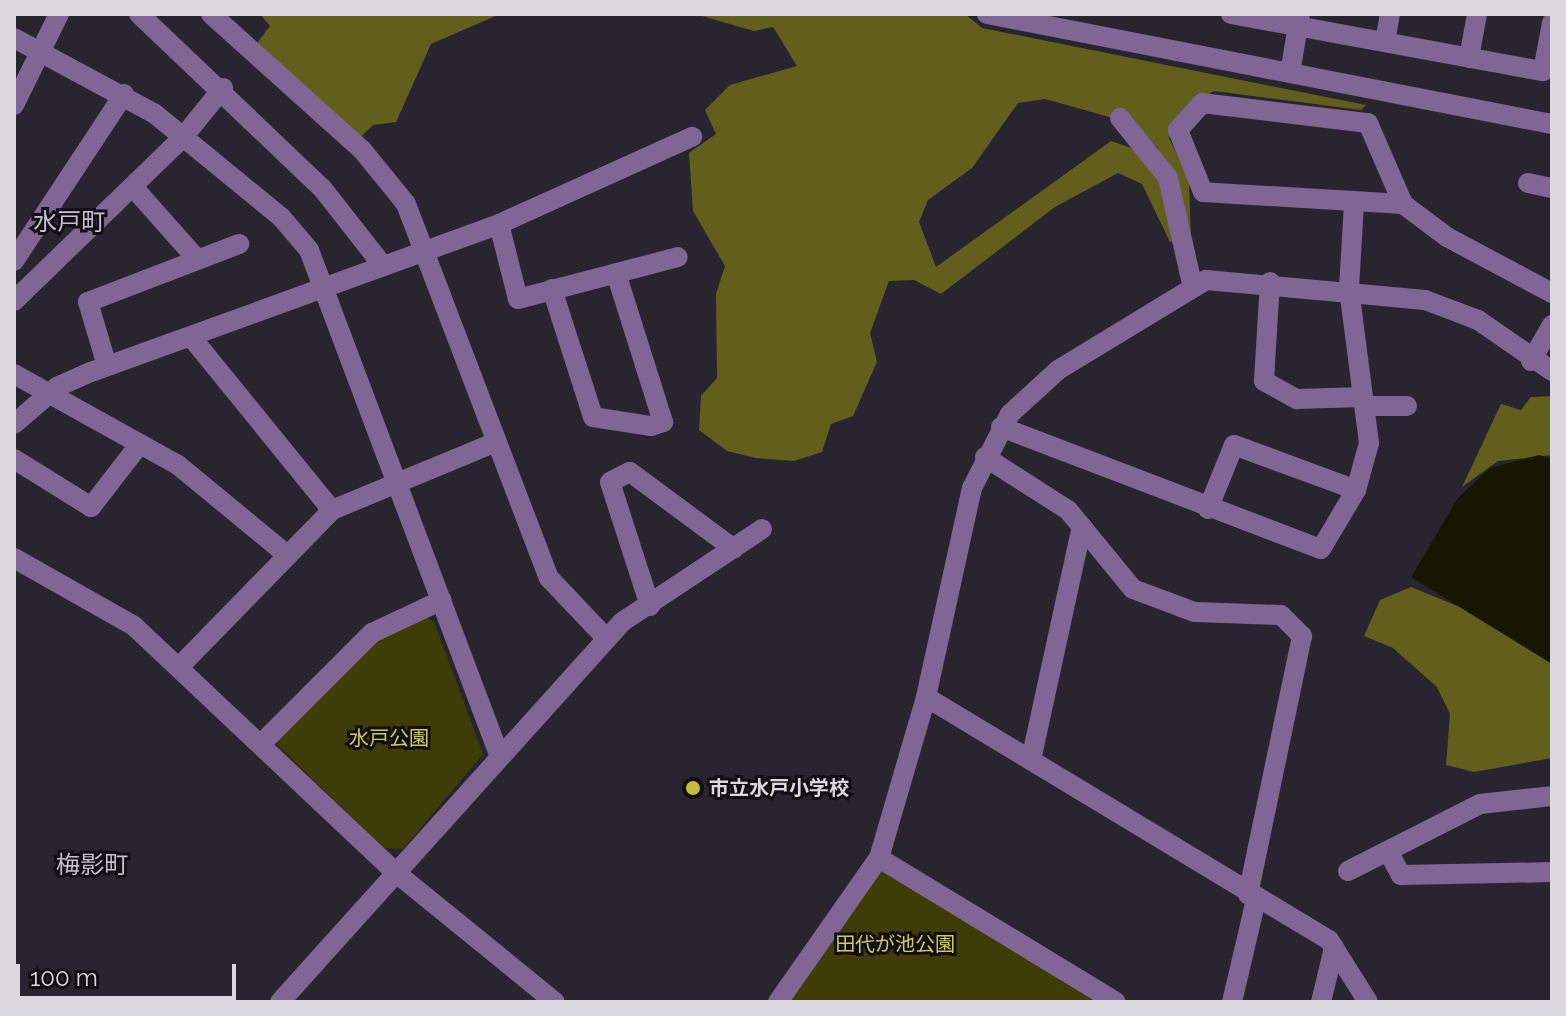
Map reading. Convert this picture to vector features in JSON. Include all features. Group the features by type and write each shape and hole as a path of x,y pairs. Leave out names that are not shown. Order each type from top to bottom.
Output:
{"street":[{"path":"14,105 45,54 59,14"},
{"path":"139,14 223,88 322,188 380,262"},
{"path":"211,14 379,168 426,249 549,578 606,638"},
{"path":"987,14 1552,124"},
{"path":"1231,14 1299,20 1385,42 1543,71 1552,23"},
{"path":"1385,42 1390,14"},
{"path":"1469,58 1477,14"},
{"path":"1290,73 1299,20"},
{"path":"14,38 124,94 184,136 281,217 325,283 500,757"},
{"path":"16,295 184,136 223,88"},
{"path":"14,261 124,94"},
{"path":"1403,204 1354,204 1203,192 1178,130 1202,103 1368,123 1403,204 1447,237 1552,293"},
{"path":"1120,118 1168,178 1193,288"},
{"path":"14,424 50,395 107,366 192,338 380,262 499,224 692,137"},
{"path":"1528,183 1552,188"},
{"path":"133,187 197,259"},
{"path":"1001,427 1208,509 1321,549 1356,490 1369,443 1349,288 1354,204"},
{"path":"499,224 518,299 678,257"},
{"path":"107,366 88,302 239,244"},
{"path":"552,289 593,417 651,426 663,422 616,273"},
{"path":"778,1002 879,858 926,697 985,457 1001,427 1058,370 1206,280 1349,288 1425,300 1478,320 1531,361 1552,371"},
{"path":"1270,282 1264,381 1297,399 1407,406"},
{"path":"1531,361 1552,325"},
{"path":"192,338 332,510"},
{"path":"14,374 214,490 287,555"},
{"path":"179,667 332,510 398,480 496,442"},
{"path":"14,459 91,507 139,445"},
{"path":"1208,509 1234,445 1356,490"},
{"path":"985,457 1082,526 1133,589 1195,612 1281,615 1302,636 1232,1002"},
{"path":"650,606 610,482 630,472 734,549"},
{"path":"1031,760 1082,526"},
{"path":"280,1002 606,638 762,529"},
{"path":"14,558 134,626 262,743 395,872 555,1002"},
{"path":"262,743 372,633 442,600"},
{"path":"926,697 1334,948 1368,1002"},
{"path":"1348,871 1480,804 1552,796"},
{"path":"1388,851 1401,875 1552,872"},
{"path":"879,858 1116,1002"},
{"path":"1321,1002 1334,948"}],"green space":[{"name":"水戸公園","path":"423,615 434,622 483,754 403,849 383,848 277,744 279,733 374,638"},
{"name":"田代が池公園","path":"880,863 1105,1002 783,1002"}],"shaded area":[{"path":"260,14 500,14 431,44 396,122 373,125 351,146 251,51 270,26"},
{"path":"695,14 965,14 982,28 1366,105 1361,110 1214,91 1196,101 1169,138 1189,179 1191,243 1179,187 1157,147 1131,123 1045,99 1018,103 972,168 928,200 919,222 936,267 1111,141 1137,150 1165,191 1177,240 1170,242 1142,184 1118,173 1055,207 941,294 914,280 889,281 870,333 877,362 853,416 831,424 822,452 794,461 756,458 727,451 699,430 701,396 717,378 716,294 725,266 693,211 689,153 716,134 705,110 730,85 797,66 773,27 754,31"},
{"path":"1552,396 1552,455 1498,461 1462,487 1501,404 1521,410 1531,397"},
{"path":"1539,455 1552,459 1552,664 1411,577 1458,498 1490,468"},
{"path":"1411,587 1552,645 1552,758 1474,772 1446,765 1450,714 1437,687 1393,648 1364,636 1380,600"}],"place":[{"name":"市立水戸小学校","path":"693,788"}],"district":[{"name":"水戸町","path":"69,222"},
{"name":"梅影町","path":"92,865"}]}
